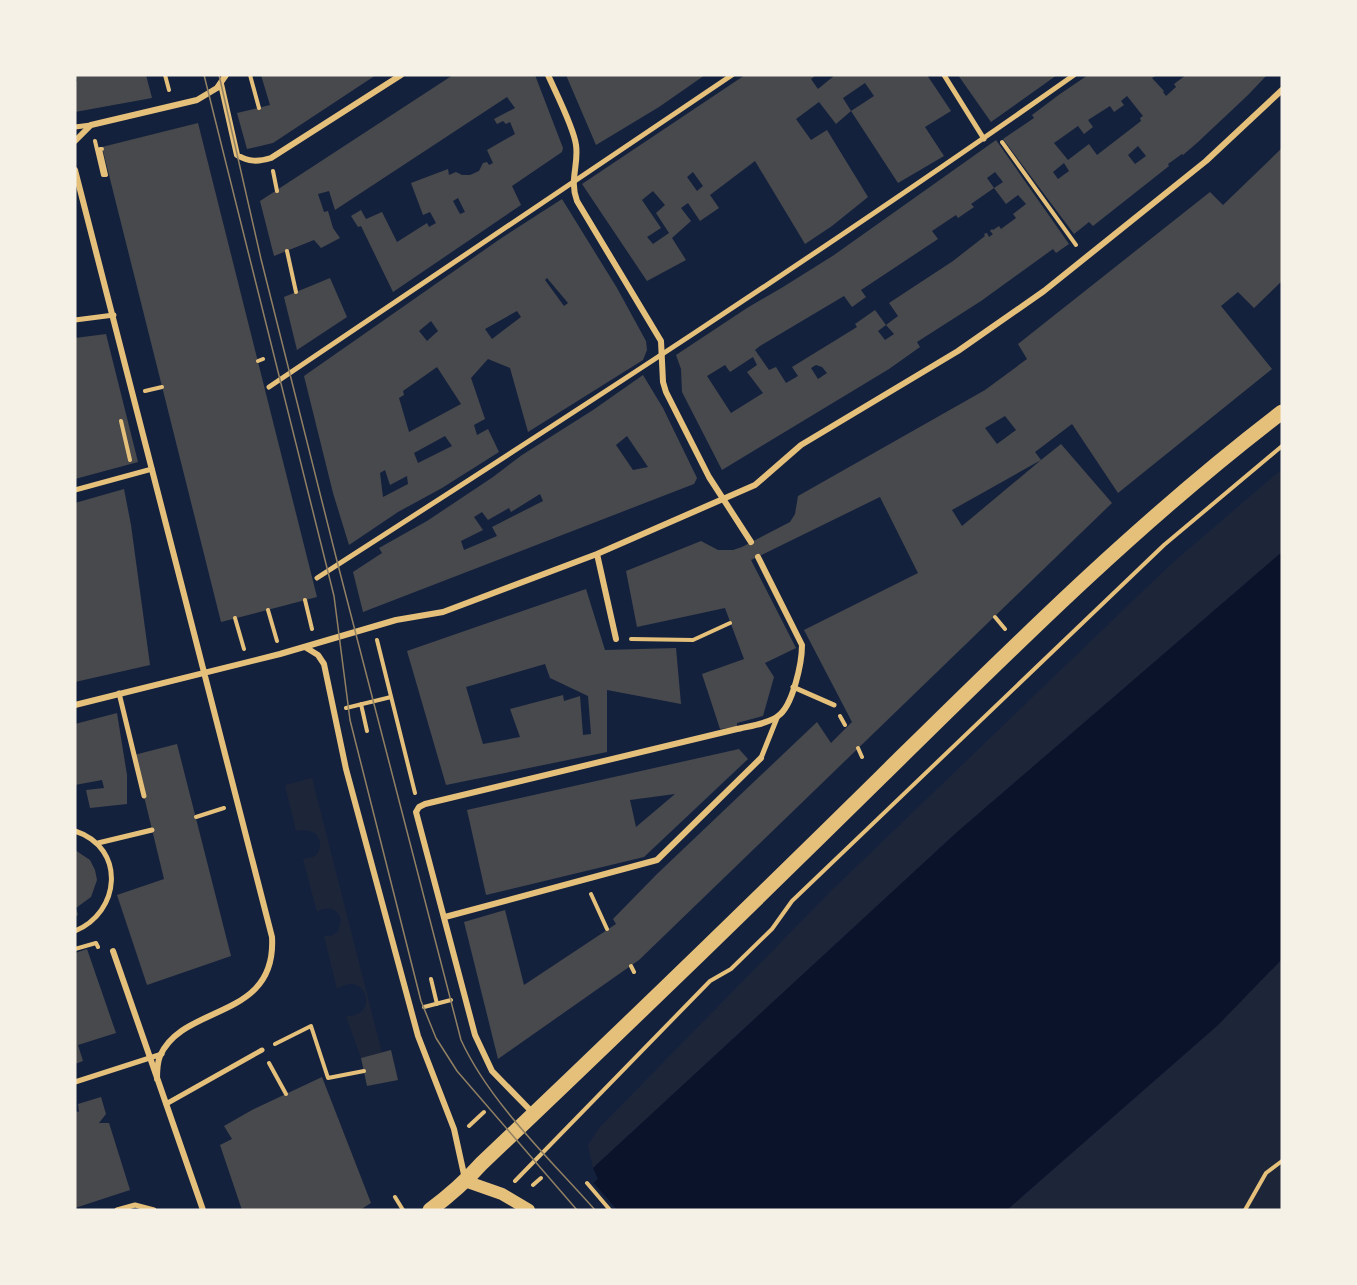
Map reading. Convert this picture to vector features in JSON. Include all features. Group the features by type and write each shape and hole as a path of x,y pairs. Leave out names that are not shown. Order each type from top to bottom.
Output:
{"main road":[{"path":"430,1210 465,1181 1017,645 1161,511 1229,452 1282,412"},
{"path":"465,1181 502,1194 529,1210"}],"street":[{"path":"75,127 197,100 212,92 221,84 226,75"},
{"path":"221,84 237,155 246,160 262,161 271,158 401,75"},
{"path":"548,75 576,143 573,191 577,201 661,341 663,382 666,392 709,477 751,542"},
{"path":"269,387 732,75"},
{"path":"944,75 984,139"},
{"path":"317,578 663,354 984,139 1074,75"},
{"path":"75,705 280,654 396,620 443,612 597,554 755,485 801,445 958,351 1044,291 1206,161 1282,90"},
{"path":"75,141 91,125"},
{"path":"75,170 270,926 273,953 266,975 246,997 183,1031 166,1047 157,1067 158,1079"},
{"path":"75,320 114,315"},
{"path":"75,490 152,469"},
{"path":"597,554 616,639"},
{"path":"445,917 657,860 761,758 777,718 784,711 794,687 802,657 802,645 758,557"},
{"path":"305,647 318,655 324,664 346,770 418,1036 454,1129 465,1181"},
{"path":"794,687 834,705"},
{"path":"119,693 144,796"},
{"path":"534,1114 498,1079 488,1064 475,1035 416,812 419,807 777,718"},
{"path":"98,843 152,830"},
{"path":"75,831 87,835 98,843 108,857 112,873 110,891 103,906 83,928 75,931"},
{"path":"113,951 202,1210"},
{"path":"75,1082 162,1053"},
{"path":"166,1104 264,1053"},
{"path":"117,1210 135,1205 154,1210"}],"path":[{"path":"250,75 260,108"},
{"path":"91,125 103,175 106,175 100,149 102,149"},
{"path":"994,132 1086,259"},
{"path":"287,251 296,292"},
{"path":"151,390 162,387"},
{"path":"502,1194 710,981 732,969 772,929 784,910 800,893 1164,545 1282,446"},
{"path":"305,600 315,644"},
{"path":"268,610 280,654"},
{"path":"995,617 1005,630"},
{"path":"236,618 247,662"},
{"path":"616,639 693,640 730,623"},
{"path":"374,626 419,807"},
{"path":"334,711 391,697"},
{"path":"361,704 367,731"},
{"path":"858,748 862,758"},
{"path":"196,817 239,804"},
{"path":"585,879 607,929"},
{"path":"75,949 96,943 100,954"},
{"path":"631,966 634,972"},
{"path":"430,979 437,1004"},
{"path":"411,1010 465,997"},
{"path":"286,1094 264,1053 311,1026 328,1078 364,1071"},
{"path":"464,1132 483,1112"},
{"path":"1245,1210 1266,1173 1282,1161"},
{"path":"533,1185 541,1178"},
{"path":"587,1183 610,1210"},
{"path":"395,1197 403,1209"}],"shaded area":[{"path":"1282,469 1282,552 956,833 593,1168 588,1145 600,1127 832,890 1169,566"},
{"path":"1282,552 1282,959 1218,1025 1007,1210 563,1210 598,1179 593,1168 956,833"},
{"path":"312,778 382,1053 361,1058 346,1016 357,1014 363,1009 366,995 356,985 347,984 337,989 324,936 331,936 338,932 340,916 335,910 328,908 317,912 303,859 313,857 318,853 320,842 316,834 312,832 296,831 285,785"},
{"path":"1282,959 1282,1210 1007,1210 1218,1025"}],"pier":[{"path":"592,1181 617,1210 560,1210 561,1208"}],"building":[{"path":"75,75 146,75 152,98 75,112 75,82 77,81"},
{"path":"261,75 376,75 273,143 247,149 237,113 270,105"},
{"path":"453,75 535,75 563,148 562,152 512,186 521,205 393,292 361,226 358,227 351,216 361,210 366,219 382,212 397,242 427,223 429,227 436,223 430,212 423,215 411,183 448,169 449,175 456,172 470,175 479,171 483,163 487,162 489,165 493,163 487,150 515,134 510,122 506,124 503,121 497,124 494,119 515,108 507,97 335,210 329,191 318,194 324,212 328,211 333,228 340,238 321,248 314,240 274,256 260,201","holes":["458,198 465,212 460,214 453,201"]},
{"path":"566,75 705,75 659,107 596,145"},
{"path":"745,75 816,75 811,79 818,89 835,75 927,75 951,111 925,127 944,156 898,183 851,111 836,124 819,102 796,119 811,140 827,130 868,197 805,244 755,161 710,195 719,208 700,221 688,203 681,208 691,221 672,238 686,260 647,281 582,184","holes":["865,83 874,96 851,111 843,98","693,172 703,186 697,191 687,177","653,191 665,205 656,213 669,233 653,244 647,237 661,228 642,200"]},
{"path":"958,75 1057,75 991,122"},
{"path":"1088,75 1157,75 1152,78 1166,96 1176,87 1174,84 1186,75 1267,75 1183,155 1168,164 1169,166 1093,226 1089,222 1074,234 1003,139 1034,118 1032,115","holes":["1127,96 1143,116 1140,118 1141,121 1097,155 1089,144 1068,160 1054,143 1078,126 1084,134 1093,127 1088,120 1110,106 1114,112 1124,105 1121,101","1138,146 1146,156 1135,164 1128,155","1064,163 1069,171 1058,179 1053,172"]},
{"path":"198,123 317,597 221,622 102,147"},
{"path":"996,140 1069,244 1056,253 1053,249 981,301 917,342 920,347 889,369 722,470 682,392 681,369 676,355 834,255","holes":["995,172 1003,182 994,188 987,178","994,188 1006,204 1018,195 1026,204 1013,214 1016,218 1001,229 999,226 992,229 990,231 993,234 989,237 987,233 984,234 985,236 953,261 889,303 898,316 886,325 875,310 855,324 857,327 792,367 798,376 786,383 776,367 769,370 755,350 844,296 852,307 866,297 861,290 938,239 932,231 956,215 958,218 974,207 971,204","886,325 894,334 885,340 878,331","753,357 757,365 747,372 763,393 731,413 707,376 725,365 730,372","816,365 822,367 827,373 818,379 811,368"]},
{"path":"1282,148 1282,281 1254,308 1238,292 1221,306 1272,369 1118,493 1072,424 1035,452 1041,460 1061,444 1112,503 639,960 498,1059 464,922 505,910 524,985 616,924 613,919 657,874 817,722 831,743 852,722 804,630 918,573 880,497 751,560 796,648 765,663 774,677 763,716 737,723 737,727 720,729 702,674 744,659 725,608 637,627 626,571 701,541 718,550 733,550 790,522 795,514 798,496 985,390 1027,359 1018,344 1210,192 1223,205","holes":["1005,416 1016,430 997,444 985,428","1041,460 962,526 952,510"]},
{"path":"562,199 617,288 646,341 647,350 643,360 528,432 510,368 488,359 471,378 485,419 474,425 477,435 488,429 499,452 442,488 398,512 349,545 333,493 304,376 500,239","holes":["547,278 568,303 564,306 545,280","517,311 521,317 492,339 485,329","431,321 438,331 427,341 419,331","437,367 461,404 409,432 399,398 404,395 403,391","445,436 452,446 418,463 414,453","385,470 390,485 407,476 408,484 383,497 380,473"]},
{"path":"330,278 347,317 297,350 284,297"},
{"path":"106,334 138,462 75,479 75,338"},
{"path":"643,375 663,408 697,478 694,484 363,612 353,572 382,553 379,548 427,521 522,455","holes":["627,436 648,467 633,470 616,445","540,494 543,501 492,527 497,536 464,550 461,541 483,530 474,517 482,512 488,520 509,508 511,512"]},
{"path":"124,489 150,665 75,682 75,503"},
{"path":"586,589 605,650 676,648 681,704 607,690 607,752 446,785 407,651","holes":["545,664 550,678 588,696 591,734 583,735 580,696 564,701 563,695 510,709 520,737 483,744 466,687"]},
{"path":"117,713 127,775 127,804 90,808 86,790 104,788 102,780 75,785 75,724"},
{"path":"177,744 231,956 147,985 117,895 164,879 134,755"},
{"path":"739,749 748,759 644,857 486,895 467,810","holes":["675,794 636,827 630,800"]},
{"path":"75,850 90,860 97,880 91,897 76,908 78,915 75,917"},
{"path":"87,949 116,1033 78,1045 83,1061 75,1064 75,953"},
{"path":"391,1050 398,1080 367,1086 361,1058"},
{"path":"322,1077 371,1203 360,1210 242,1210 220,1145 232,1139 224,1126"},
{"path":"101,1097 106,1114 99,1123 109,1123 130,1190 75,1208 75,1111 79,1112 78,1104"}],"tram line":[{"path":"204,75 334,596 350,720 421,1001 436,1038 457,1071 577,1210"},
{"path":"219,75 261,259 461,1040 473,1063 504,1108 595,1210"}]}
